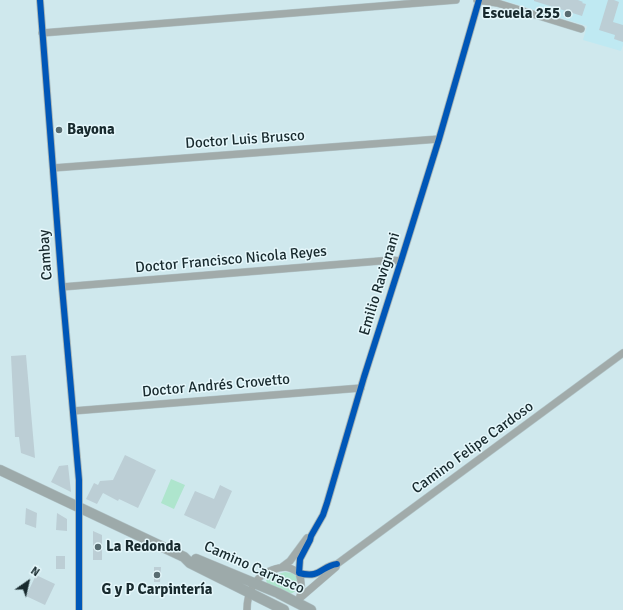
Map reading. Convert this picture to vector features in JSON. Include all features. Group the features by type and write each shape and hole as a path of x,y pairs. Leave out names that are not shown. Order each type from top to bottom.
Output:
{"main road":[{"name":"Camino Carrasco","path":"0,470 184,557 190,563 284,610"},
{"name":"Camino Carrasco","path":"184,557 191,557 298,600 311,610"},
{"path":"250,592 287,604 293,604 298,600"}],"street":[{"name":"Cambay","path":"40,0 62,287 79,480 79,610"},
{"path":"42,33 456,0"},
{"path":"479,0 497,3 581,29"},
{"name":"Emilio Ravignani","path":"298,600 301,587 300,559 327,503 361,388 439,139 479,0"},
{"name":"Doctor Luis Brusco","path":"53,168 439,139"},
{"name":"Doctor Francisco Nicola Reyes","path":"62,287 384,260 401,261"},
{"name":"Camino Felipe Cardoso","path":"300,573 311,575 320,573 334,564 337,564 623,353"},
{"name":"Doctor Andrés Crovetto","path":"73,411 361,388"},
{"name":"Emilio Ravignani","path":"254,582 266,572 282,567 290,561 307,538 311,536"},
{"name":"Camino Felipe Cardoso","path":"298,600 336,567 337,564"},
{"path":"282,567 294,569 300,573"},
{"path":"247,610 250,592 254,582"}],"shaded area":[{"path":"502,0 623,0 623,45 621,51 583,40 587,26"}],"green space":[{"path":"171,479 185,485 174,509 161,503"},
{"path":"285,572 292,573 298,578 298,586 296,590 290,594 267,583 266,580 271,576"}],"building":[{"path":"534,0 578,0 586,4 582,16"},
{"path":"608,0 619,2 613,22 623,25 623,42 614,39 615,35 599,30"},
{"path":"26,355 35,458 21,453 19,437 15,437 11,356"},
{"path":"125,455 156,470 138,508 119,499 118,501 103,493 97,504 86,499 94,483 98,485 100,481 113,480"},
{"path":"68,465 71,492 51,482 59,466"},
{"path":"220,485 232,491 215,529 184,515 195,491 214,499"},
{"path":"26,508 37,513 36,528 25,524"},
{"path":"57,513 67,519 67,531 56,530"},
{"name":"La Redonda","path":"93,531 102,535 102,560 93,560"},
{"path":"56,556 65,556 65,569 56,569"},
{"name":"G y P Carpintería","path":"154,567 161,567 160,582 154,582"},
{"path":"36,575 55,584 45,605 26,596"}],"cycle path":[{"path":"40,0 62,287 79,480 79,610"},
{"path":"337,564 312,574 299,573 300,559 323,515 327,503 364,377 439,139 479,0"}],"place":[{"name":"Escuela 255","path":"568,14"},
{"name":"Bayona","path":"59,130"},
{"name":"La Redonda","path":"98,547"},
{"name":"G y P Carpintería","path":"157,575"}]}
